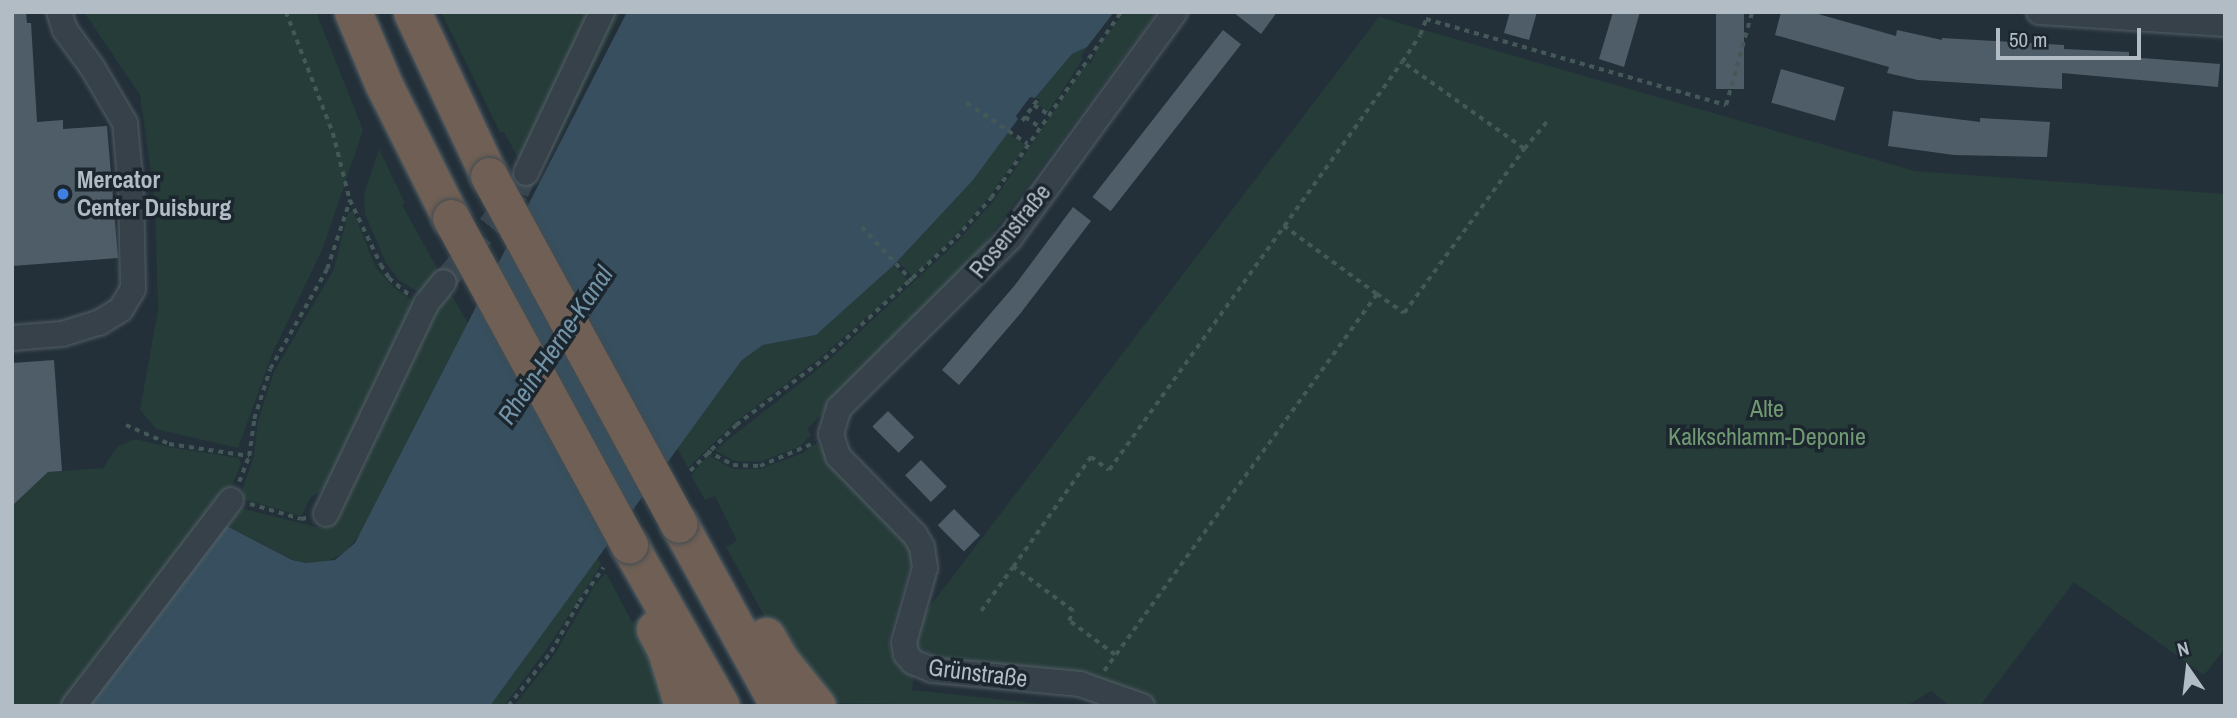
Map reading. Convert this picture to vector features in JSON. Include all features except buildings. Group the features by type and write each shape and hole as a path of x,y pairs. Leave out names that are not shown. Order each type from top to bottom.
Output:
{"highway":[{"path":"353,12 384,85 616,556 666,650 683,706"},
{"path":"412,12 489,176 779,706"},
{"path":"686,537 740,592 780,660 817,706"},
{"path":"616,556 721,706"}],"street":[{"path":"12,338 62,334 99,323 121,309 133,289 131,189 125,123 92,67 65,30 59,12"},
{"path":"526,173 602,12"},
{"name":"Rosenstraße","path":"831,434 839,408 1010,238 1175,12"},
{"path":"2039,12 2225,24"},
{"path":"326,514 426,304 444,282"},
{"name":"Grünstraße","path":"831,434 838,456 915,535 922,547 925,568 904,642 909,658 919,666 933,670 1094,687 1142,706"},
{"path":"74,706 231,500"}],"path":[{"path":"286,12 333,133 350,200 389,278 407,294 426,304"},
{"path":"690,471 707,451 736,425 824,359 912,281 992,198 1121,12"},
{"path":"981,611 1091,457 1109,470 1402,62 1420,35 1426,19 1726,105 1752,12"},
{"path":"1402,62 1524,149"},
{"path":"1040,127 1024,119 1035,102 1048,114"},
{"path":"967,103 1028,144"},
{"path":"1284,226 1404,313 1549,119"},
{"path":"326,514 301,519 231,500 249,456 254,419 270,369 327,269 350,200"},
{"path":"862,227 912,281"},
{"path":"1094,687 1377,295"},
{"path":"126,425 169,444 249,456"},
{"path":"707,451 733,465 760,466 802,450 831,434"},
{"path":"508,706 551,652 579,602 616,556"},
{"path":"1013,567 1073,611 1069,621 1116,656"}],"green space":[{"path":"84,12 316,12 363,130 323,248 272,354 238,448 156,429 140,410 158,310 155,203 140,95"},
{"path":"441,12 597,12 523,167 504,132 500,132"},
{"path":"609,12 621,12 539,176 531,173"},
{"path":"1125,12 1157,12 968,266 807,429 811,435 800,446 760,462 734,461 715,450 827,362 959,240 994,200 1087,62 1091,64 1097,48"},
{"name":"Alte Kalkschlamm-Deponie","path":"1379,17 1915,171 2225,194 2225,648 2204,675 2074,582 1980,706 1950,706 1931,691 1906,706 1163,706 1107,683 963,665 939,658 917,646 915,638 918,622"},
{"path":"1087,47 1081,56 1083,59 1048,112 1037,104 1040,99 1035,98 1072,54"},
{"path":"1007,133 1026,145 989,197 954,237 913,277 898,261 973,180"},
{"path":"379,149 405,203 402,205 442,277 423,295 400,281 386,263 365,214 364,194"},
{"path":"353,211 376,268 393,287 415,302 329,487 311,497 301,516 243,499 243,488 254,456 258,421 274,372 334,269 348,213"},
{"path":"894,265 908,281 821,357 734,423 688,468 677,448 747,354 763,345 816,335"},
{"path":"447,287 469,325 363,530 346,552 321,564 306,563 293,560 223,524 236,507 321,528 339,518 350,482"},
{"path":"135,439 239,458 241,464 227,497 68,706 12,706 12,506 48,472 103,468 118,446"},
{"path":"817,443 911,547 912,560 889,639 892,656 903,669 914,674 912,690 1059,706 832,703 766,619 726,547 737,541 715,496 705,500 691,475 708,455 733,469 760,469 803,453"},
{"path":"597,557 601,565 546,650 504,706 490,706"},
{"path":"606,573 632,622 640,618 659,655 673,706 514,706 555,654 594,586"}],"water":[{"name":"Rhein-Herne-Kanal","path":"627,12 1114,12 1087,47 1072,54 1035,98 1030,97 1016,116 1018,119 973,180 894,265 816,335 763,345 742,360 490,706 84,706 223,524 292,560 306,563 335,560 355,543"}],"tunnel":[{"path":"444,282 517,192 526,173"}],"place":[{"name":"Mercator Center Duisburg","path":"63,194"}]}
